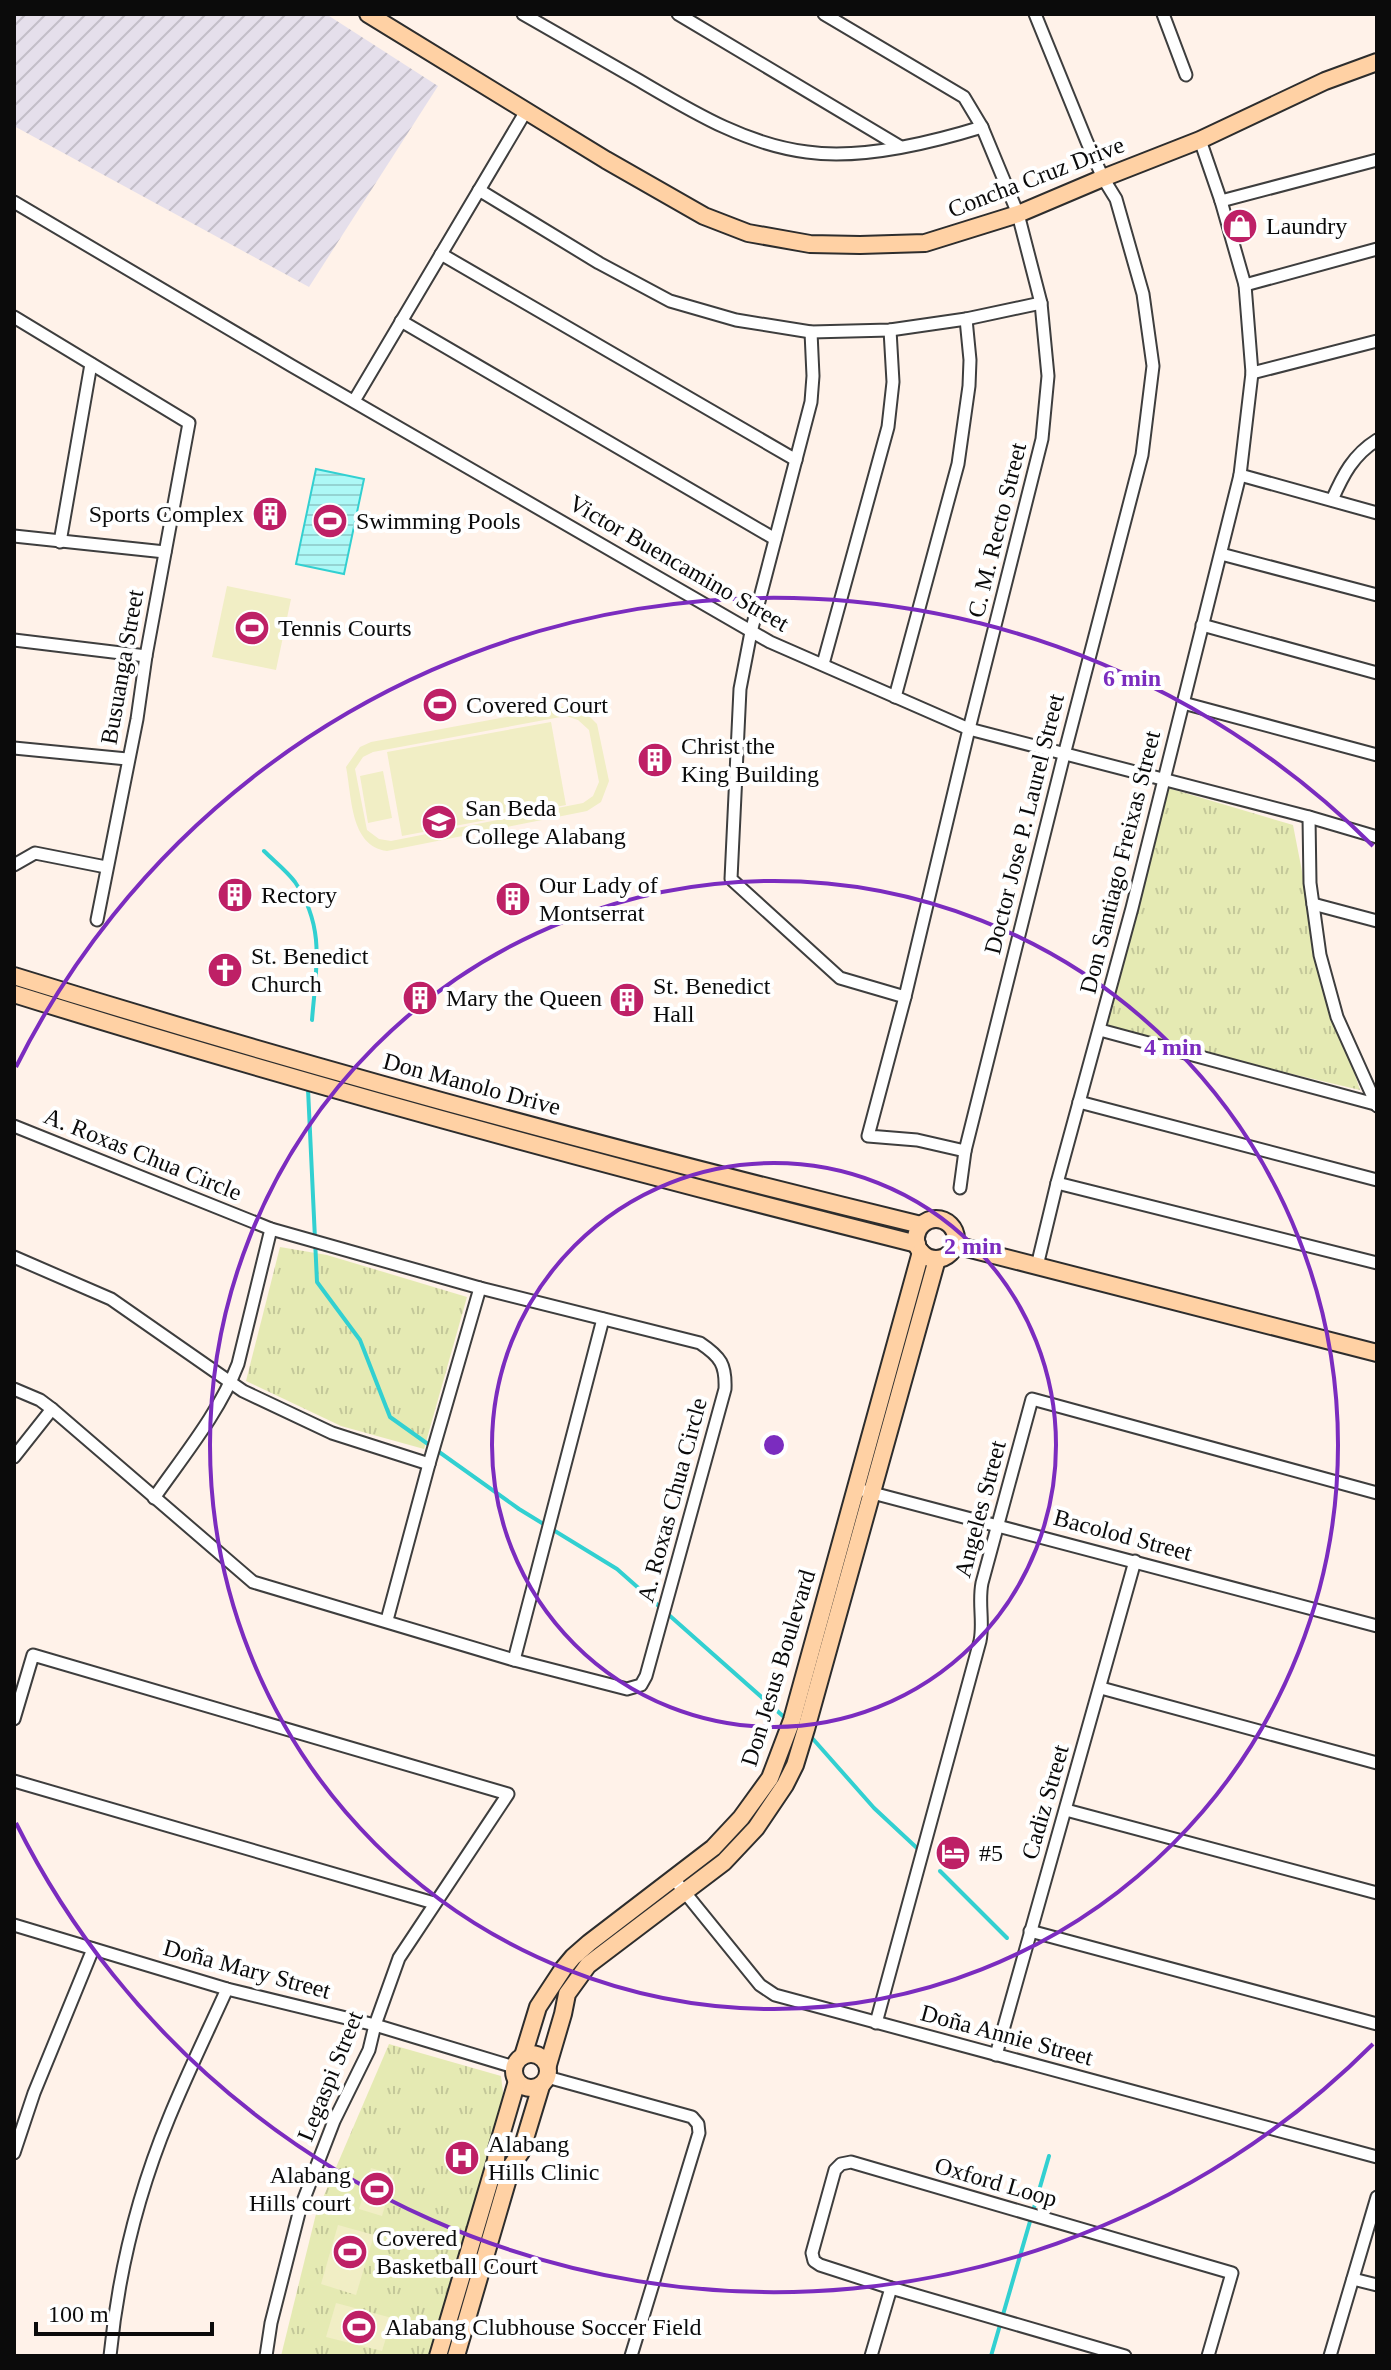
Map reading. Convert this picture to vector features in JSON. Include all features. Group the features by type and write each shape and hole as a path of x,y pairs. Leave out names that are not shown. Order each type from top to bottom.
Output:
{"street":[{"name":"Concha Cruz Drive","path":"368,14 606,160 704,216 748,233 810,244 925,243 1018,214 1200,140 1325,81 1377,62"},
{"path":"523,14 708,121 759,141 807,152 845,154 935,141 982,127"},
{"path":"678,14 900,146"},
{"name":"C. M. Recto Street","path":"824,14 964,97 982,127 1018,214 1041,303 1048,376 1042,439 868,1136 917,1140 965,1151"},
{"name":"Doctor Jose P. Laurel Street","path":"960,1188 965,1151 1142,455 1153,366 1143,294 1116,199 1103,178 1035,14"},
{"path":"1163,14 1186,75"},
{"path":"354,401 526,111"},
{"name":"Don Santiago Freixas Street","path":"1037,1266 1240,475 1252,373 1245,285 1200,140"},
{"path":"1221,201 1377,160"},
{"path":"479,190 599,263 670,301 736,320 811,332 890,330 966,319 1041,303"},
{"name":"Victor Buencamino Street","path":"14,202 751,632 969,729 1377,837"},
{"path":"1245,285 1377,249"},
{"path":"441,254 796,460"},
{"path":"14,317 91,364 60,542"},
{"path":"895,697 958,464 969,386 966,319"},
{"path":"401,321 775,539"},
{"path":"823,664 888,427 893,382 890,330"},
{"path":"811,332 811,402 751,632 740,689 731,879 840,978 905,997"},
{"path":"1252,373 1377,341"},
{"name":"Busuanga Street","path":"91,364 189,423 137,719 97,920"},
{"path":"1332,500 1353,460 1377,440"},
{"path":"1240,475 1377,513"},
{"path":"14,536 165,552"},
{"path":"1221,554 1377,595"},
{"path":"1202,625 1377,673"},
{"path":"14,640 146,656"},
{"path":"1183,703 1377,755"},
{"path":"14,748 127,759"},
{"path":"1309,817 1310,883 1320,955 1331,997 1376,1105"},
{"path":"14,865 35,853 106,867"},
{"path":"1313,904 1377,921"},
{"name":"Don Manolo Drive","path":"14,976 104,1013"},
{"name":"Don Manolo Drive","path":"14,994 104,1013 437,1109 611,1166 925,1251"},
{"path":"1100,1030 1376,1105"},
{"path":"1079,1102 1377,1180"},
{"name":"Don Manolo Drive","path":"437,1109 617,1147 707,1173 921,1225"},
{"name":"A. Roxas Chua Circle","path":"14,1126 271,1229 480,1288 700,1343 714,1353 723,1366 725,1389 646,1676 641,1685 627,1689 514,1660 253,1582 52,1409 14,1389"},
{"path":"611,1166 617,1147"},
{"path":"1057,1183 1377,1263"},
{"path":"930,1219 941,1219 951,1224 956,1234 955,1245 945,1257 925,1251 917,1234 921,1225 930,1219"},
{"path":"154,1498 231,1384 271,1229"},
{"path":"955,1245 1377,1353"},
{"name":"Don Jesus Boulevard","path":"438,2356 504,2163 521,2152 567,1994 588,1965 679,1885 741,1818 770,1778 792,1720 864,1490 925,1251"},
{"path":"14,1257 111,1299 231,1384 332,1433 432,1454"},
{"path":"387,1620 480,1288"},
{"path":"514,1660 603,1319"},
{"name":"Angeles Street","path":"876,2023 983,1630 980,1595 1032,1399 1377,1493"},
{"path":"14,1457 52,1409"},
{"name":"Bacolod Street","path":"864,1490 1377,1626"},
{"name":"Cadiz Street","path":"996,2055 1135,1561"},
{"name":"Legaspi Street","path":"14,1719 33,1655 508,1794 399,1958 369,2050 334,2121 300,2209 280,2282 266,2356"},
{"path":"1101,1688 1377,1763"},
{"path":"14,1781 434,1903"},
{"path":"1066,1810 1377,1893"},
{"name":"Don Jesus Boulevard","path":"456,2356 504,2163 497,2149 538,2007 573,1957 679,1885"},
{"name":"Doña Annie Street","path":"679,1885 767,1991 1377,2157"},
{"name":"Doña Mary Street","path":"14,1925 227,1989 375,2025 518,2068"},
{"path":"1030,1931 1377,2024"},
{"path":"14,2153 34,2093 93,1949"},
{"path":"551,1987 567,1994"},
{"path":"110,2356 120,2282 140,2203 168,2119 227,1989"},
{"path":"537,2055 545,2076 531,2089 518,2068 537,2055"},
{"path":"545,2076 692,2117 698,2124 699,2133 631,2356"},
{"name":"Oxford Loop","path":"891,2288 814,2261 812,2253 831,2184 835,2170 841,2164 851,2162 1232,2273 1208,2356"},
{"path":"1330,2356 1377,2197"},
{"path":"1353,2279 1377,2285"},
{"path":"871,2356 891,2288 1125,2356"}],"shaded area":[{"path":"14,14 326,14 438,86 309,287 14,126"},
{"name":"Tennis Courts","path":"227,586 291,599 276,670 212,657"},
{"path":"566,706 581,708 597,724 609,781 601,802 587,811 387,851 375,847 359,830 346,767 360,747 371,742","holes":["566,716 578,720 589,730 599,782 593,796 583,803 391,841 379,839 367,830 355,769 363,757 373,752"]},
{"path":"551,722 566,805 402,836 387,752"},
{"path":"383,771 392,818 368,823 360,776"},
{"name":"Alabang Hills court","path":"371,2168 394,2175 382,2216 359,2209"},
{"name":"Covered Basketball Court","path":"338,2225 374,2235 356,2295 321,2284"},
{"name":"Alabang Clubhouse Soccer Field","path":"336,2303 392,2318 382,2351 326,2337"}],"green space":[{"path":"1168,788 1293,825 1322,974 1360,1090 1102,1029"},
{"path":"280,1247 327,1255 467,1297 424,1449 341,1426 246,1381"},
{"path":"389,2044 501,2076 504,2101 435,2356 281,2356 316,2214"}],"water":[{"name":"Swimming Pools","path":"316,469 364,479 344,574 296,564"}],"waterway":[{"path":"264,851 295,882 311,916 317,949 312,1020"},
{"path":"308,1089 317,1282 360,1340 390,1417 519,1509 617,1569 784,1717"},
{"path":"813,1739 874,1808 918,1849"},
{"path":"940,1871 1007,1938"},
{"path":"991,2356 1049,2156"}],"place":[{"name":"Laundry","path":"1240,226"},
{"name":"Sports Complex","path":"270,514"},
{"name":"Swimming Pools","path":"330,521"},
{"name":"Tennis Courts","path":"252,628"},
{"name":"Covered Court","path":"440,705"},
{"name":"Christ the King Building","path":"655,760"},
{"name":"San Beda College Alabang","path":"439,822"},
{"name":"Rectory","path":"235,895"},
{"name":"Our Lady of Montserrat","path":"513,899"},
{"name":"St. Benedict Church","path":"225,970"},
{"name":"Mary the Queen","path":"420,998"},
{"name":"St. Benedict Hall","path":"627,1000"},
{"name":"#5","path":"953,1853"},
{"name":"Alabang Hills Clinic","path":"462,2158"},
{"name":"Alabang Hills court","path":"377,2189"},
{"name":"Covered Basketball Court","path":"350,2252"},
{"name":"Alabang Clubhouse Soccer Field","path":"359,2327"}]}
